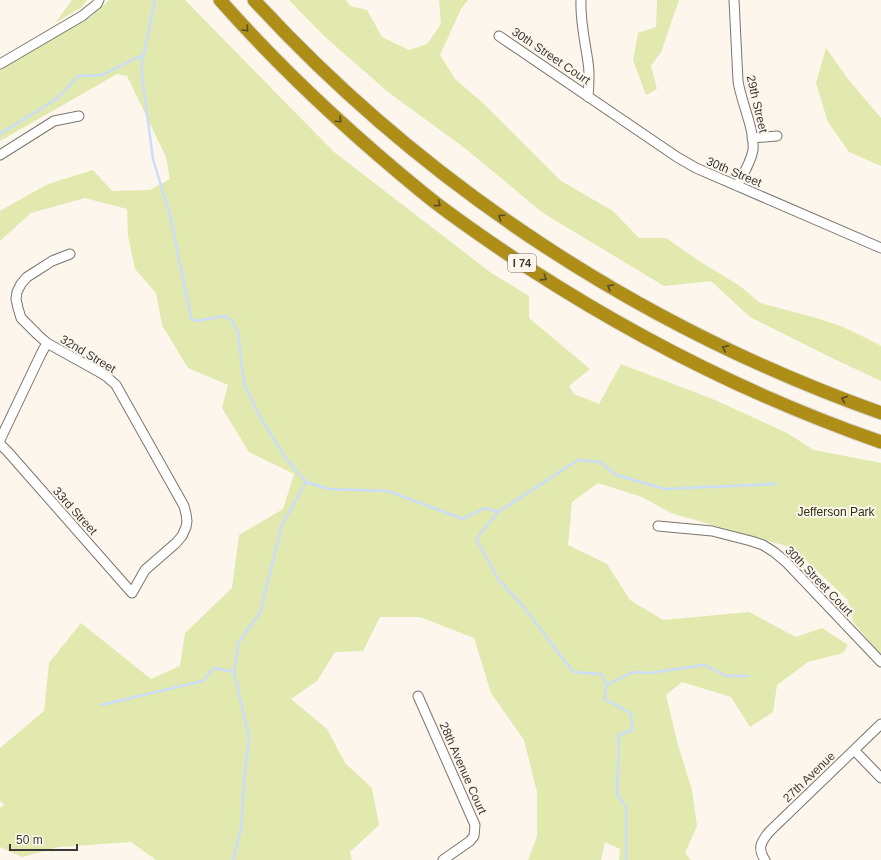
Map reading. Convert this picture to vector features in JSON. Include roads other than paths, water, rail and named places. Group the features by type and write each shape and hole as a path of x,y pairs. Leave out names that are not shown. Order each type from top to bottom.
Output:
{"highway":[{"name":"I 74","path":"220,0 277,61 360,140 422,192 502,250 599,312 685,359 744,388 881,442"},
{"name":"I 74","path":"254,0 312,59 384,126 448,178 528,236 628,298 713,343 802,383 881,413"}],"street":[{"path":"0,64 82,16 97,4 99,0"},
{"path":"581,0 581,20 590,80 588,97"},
{"name":"29th Street","path":"734,0 738,86 752,138 753,150 747,168 737,186"},
{"name":"30th Street Court","path":"499,36 588,97"},
{"name":"30th Street","path":"588,97 677,157 696,168 881,248"},
{"path":"0,155 54,121 79,116"},
{"path":"752,138 777,136"},
{"name":"32nd Street","path":"70,254 35,272 27,277 21,284 17,292 16,299 21,318 47,343 101,373 116,385 177,492 186,514 186,527 182,536 145,570 132,593"},
{"path":"0,440 47,343"},
{"name":"33rd Street","path":"0,444 132,593"},
{"name":"30th Street Court","path":"658,526 712,531 763,545 786,562 881,662"},
{"name":"28th Avenue Court","path":"418,696 475,825 474,836 470,841 443,860"},
{"name":"27th Avenue","path":"765,860 760,852 760,846 769,832 881,724"},
{"path":"854,750 881,778"}],"waterway":[{"path":"155,0 142,62 142,76 153,159 170,215 191,318 195,321 225,316 232,321 238,332 245,386 260,417 285,457 306,482 329,489 388,491 463,519 485,508 498,512 476,539 498,579 523,606 573,672 601,674 607,685 604,699 631,713 632,730 619,735 617,794 626,807 626,860"},
{"path":"0,134 58,98 78,76 102,75 143,55"},
{"path":"498,512 578,460 600,462 616,475 665,489 776,484"},
{"path":"233,860 241,829 245,769 249,738 234,672 238,643 260,613 282,525 306,482"},
{"path":"607,685 633,672 650,673 704,665 726,676 748,676"},
{"path":"101,705 203,681 214,668 234,672"}],"park label":[{"name":"Jefferson Park","path":"836,512"}]}
